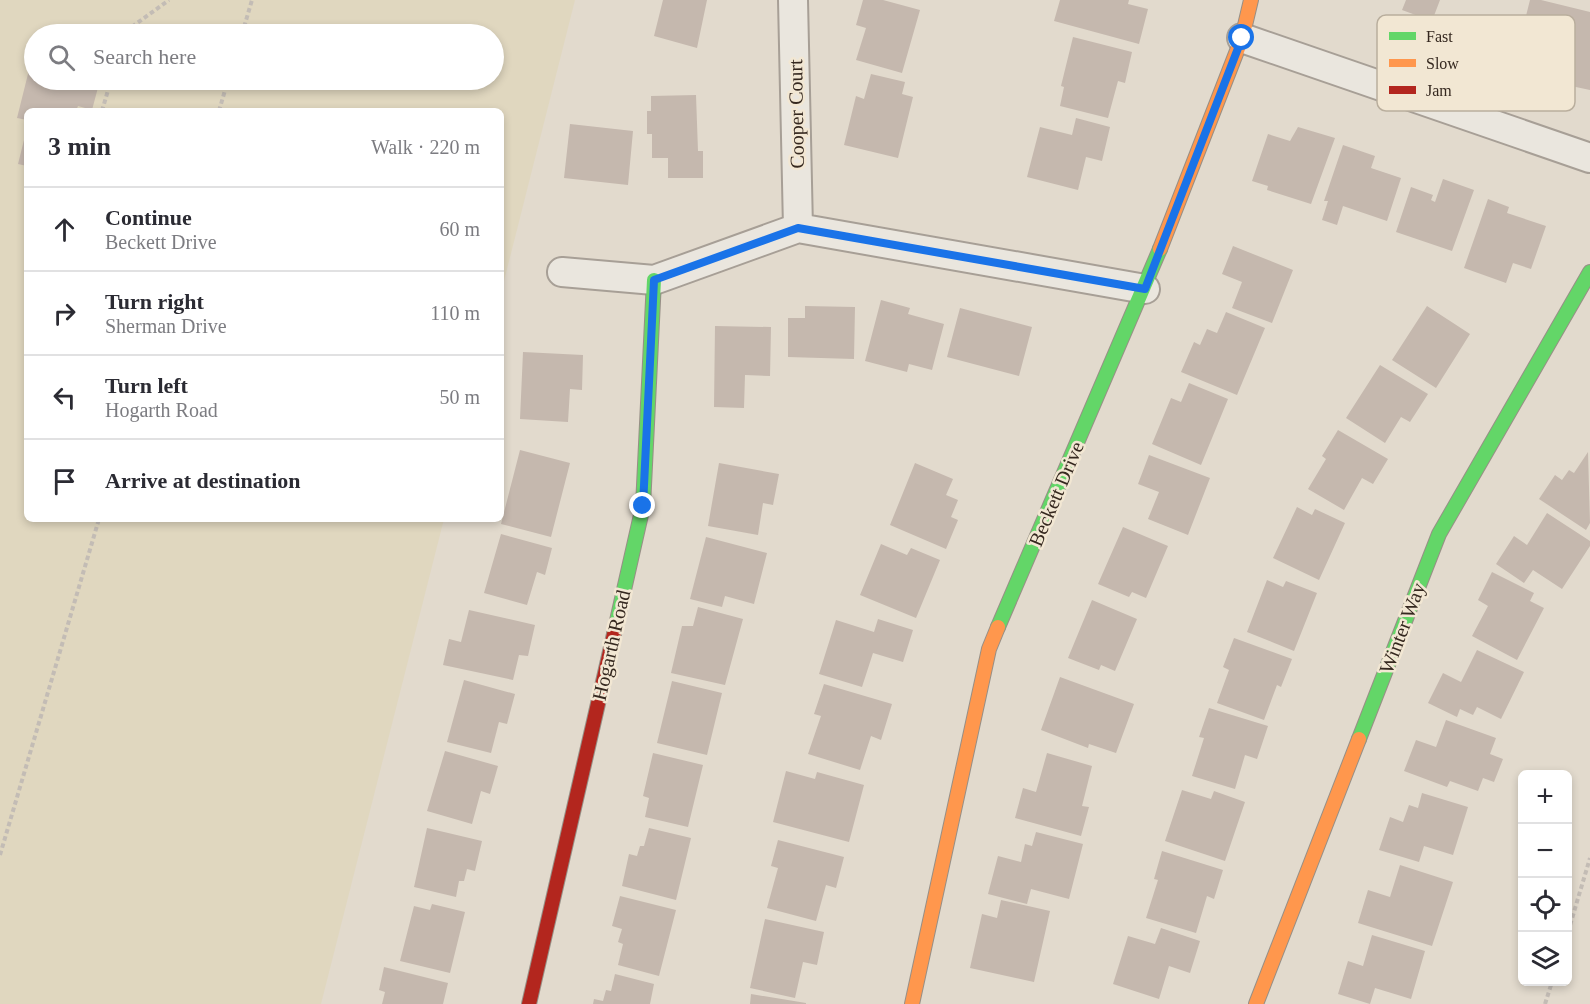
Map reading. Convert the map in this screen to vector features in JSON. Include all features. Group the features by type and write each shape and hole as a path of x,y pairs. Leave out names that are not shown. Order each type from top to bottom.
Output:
{"street":[{"name":"Cooper Court","path":"793,0 798,228"},
{"name":"Beckett Drive","path":"912,1004 989,649 1145,289 1242,38 1251,0"},
{"path":"1242,38 1377,85"},
{"path":"1454,111 1590,158"},
{"path":"562,272 654,280 798,228 1145,289"},
{"name":"Winter Way","path":"1256,1004 1439,534 1590,272"},
{"name":"Hogarth Road","path":"529,1004 643,506 654,280"}],"path":[{"path":"136,24 169,0"},
{"path":"245,24 252,0"},
{"path":"103,108 108,90"},
{"path":"220,108 225,90"},
{"path":"0,855 98,522"},
{"path":"1572,919 1590,858"},
{"path":"1545,1004 1550,986"}],"shaded area":[{"path":"0,0 575,0 504,281 504,108 24,108 24,522 443,522 321,1004 0,1004"}],"building":[{"path":"663,0 707,0 697,48 654,36"},
{"path":"863,0 883,0 920,10 902,73 856,60 866,28 856,25"},
{"path":"1060,0 1129,0 1128,4 1148,9 1139,44 1054,21"},
{"path":"1406,0 1440,0 1434,15 1416,15 1402,10"},
{"path":"1530,0 1541,0 1590,12 1590,90 1575,87 1575,15 1526,15"},
{"path":"1073,37 1132,52 1125,83 1118,81 1108,118 1060,106 1064,87 1061,86"},
{"path":"871,74 905,82 902,94 913,97 898,158 844,145 856,96 864,99"},
{"path":"24,90 97,90 93,108 78,106 77,108 24,108 24,119 17,118"},
{"path":"696,95 698,151 703,151 703,178 668,178 668,158 652,158 652,134 647,134 647,111 651,111 651,96"},
{"path":"1076,118 1110,127 1102,161 1086,157 1078,190 1027,177 1040,127 1072,135"},
{"path":"570,124 633,131 628,185 564,178"},
{"path":"1298,127 1335,138 1311,204 1267,190 1268,186 1252,181 1268,134 1290,141"},
{"path":"24,140 24,165 18,164"},
{"path":"1343,145 1375,156 1371,168 1401,178 1387,221 1343,206 1337,225 1322,220 1328,201 1324,201"},
{"path":"1443,179 1474,190 1452,251 1396,232 1411,187 1433,195 1431,200 1435,202"},
{"path":"1488,199 1509,207 1507,213 1546,226 1531,269 1513,263 1506,283 1464,268"},
{"path":"1233,246 1293,270 1272,323 1232,308 1242,282 1222,274"},
{"path":"881,300 910,308 908,314 944,324 932,370 909,364 907,372 865,361"},
{"path":"805,306 855,307 854,359 788,357 788,318 805,318"},
{"path":"1427,306 1470,334 1436,388 1392,360"},
{"path":"960,308 1032,327 1019,376 947,357"},
{"path":"1226,312 1265,328 1237,395 1181,372 1194,342 1200,345 1207,329 1217,333"},
{"path":"715,326 771,327 770,376 745,375 744,408 714,407"},
{"path":"523,352 583,355 582,390 570,389 568,422 520,419"},
{"path":"1380,365 1428,394 1410,422 1401,417 1385,443 1346,418"},
{"path":"1189,383 1228,399 1201,465 1152,444 1171,398 1181,402"},
{"path":"1338,430 1388,459 1373,484 1362,478 1344,510 1308,489 1326,459 1322,456"},
{"path":"520,450 570,463 551,537 501,524 504,522 504,512"},
{"path":"1588,452 1590,523 1586,530 1539,499 1555,475 1562,480 1569,470 1574,473"},
{"path":"1149,455 1210,478 1188,535 1148,519 1159,492 1138,484"},
{"path":"719,463 779,474 773,505 763,503 758,535 708,526"},
{"path":"915,463 953,479 946,495 958,500 951,517 958,520 946,549 890,525"},
{"path":"1297,507 1312,515 1315,509 1345,523 1319,580 1273,558"},
{"path":"1547,513 1590,541 1590,546 1562,589 1533,570 1524,583 1496,564 1514,536 1527,545"},
{"path":"1123,527 1168,546 1146,598 1132,592 1129,597 1098,584"},
{"path":"501,534 552,548 545,575 537,572 527,605 484,593"},
{"path":"706,537 767,553 754,604 725,596 722,607 690,599"},
{"path":"881,544 907,555 911,548 940,560 916,618 860,595"},
{"path":"1492,572 1534,593 1530,601 1544,608 1517,660 1472,636 1488,606 1478,600"},
{"path":"1267,580 1283,587 1286,581 1317,593 1294,651 1247,632"},
{"path":"1092,600 1137,619 1115,671 1101,665 1099,670 1068,658"},
{"path":"698,607 743,619 725,685 671,673 682,626 693,626"},
{"path":"469,610 535,625 528,656 519,655 513,680 443,665 449,639 461,642"},
{"path":"878,619 913,630 903,662 873,653 862,687 819,674 836,620 874,632"},
{"path":"1234,638 1292,659 1281,687 1277,685 1264,720 1217,703 1229,670 1223,667"},
{"path":"1477,650 1524,672 1501,719 1477,707 1473,715 1460,709 1457,717 1428,703 1443,673 1461,682"},
{"path":"1060,677 1134,704 1116,753 1089,744 1088,748 1041,730"},
{"path":"464,680 515,694 507,724 499,722 491,753 447,742"},
{"path":"672,681 722,693 707,755 657,743"},
{"path":"824,684 892,704 881,740 871,736 860,770 808,754 821,716 814,714"},
{"path":"1209,708 1268,726 1257,759 1245,755 1235,789 1192,776 1204,738 1199,737"},
{"path":"1446,720 1496,738 1490,754 1503,759 1494,782 1483,778 1478,791 1450,781 1447,787 1404,771 1416,740 1436,747"},
{"path":"445,751 498,766 490,794 481,791 472,824 427,811"},
{"path":"653,753 703,765 688,827 645,817 649,798 643,796"},
{"path":"1047,753 1092,766 1082,806 1089,807 1081,836 1015,818 1023,788 1036,792"},
{"path":"786,771 815,779 817,772 864,785 849,842 773,822"},
{"path":"1182,790 1211,799 1214,791 1245,802 1225,861 1165,841"},
{"path":"1422,793 1468,807 1453,855 1424,846 1419,862 1379,850 1390,817 1403,822 1409,805 1418,808"},
{"path":"427,828 482,841 475,871 467,869 464,881 459,881 456,897 414,887"},
{"path":"649,828 691,838 676,900 622,886 629,854 637,856 640,846 644,846"},
{"path":"1036,832 1083,844 1069,899 1031,889 1027,904 988,894 998,856 1021,862 1025,844 1032,846"},
{"path":"778,840 844,857 836,888 826,885 816,921 767,908 778,868 771,866"},
{"path":"1162,851 1223,870 1214,899 1207,896 1196,933 1146,918 1158,880 1154,879"},
{"path":"1400,865 1453,882 1432,946 1358,923 1368,890 1390,897"},
{"path":"620,896 676,910 659,976 618,965 623,944 618,942 622,929 612,926"},
{"path":"1001,900 1050,911 1034,982 970,968 982,914 997,918"},
{"path":"432,904 465,912 450,973 400,961 414,906 430,910"},
{"path":"765,919 824,932 817,965 803,962 795,998 750,988"},
{"path":"1161,928 1200,941 1190,973 1169,966 1159,999 1113,984 1128,936 1155,944"},
{"path":"1372,935 1425,951 1411,999 1375,988 1370,1004 1338,994 1348,961 1363,966"},
{"path":"384,967 448,983 443,1004 382,1004 385,992 379,990"},
{"path":"615,974 654,984 650,1004 593,1004 594,999 603,1001 606,990 611,991"},
{"path":"751,994 806,1003 806,1004 750,1004"}],"traffic: fast":[{"path":"998,627 1160,249"},
{"path":"1359,739 1439,534 1590,272"},
{"path":"614,634 643,506 654,280"}],"traffic: slow":[{"path":"1160,249 1242,38 1251,0"},
{"path":"912,1004 989,649 998,627"},
{"path":"1256,1004 1359,739"}],"traffic: jam":[{"path":"529,1004 614,634"}],"route":[{"path":"643,506 654,280 798,228 1145,289 1242,38"}]}
